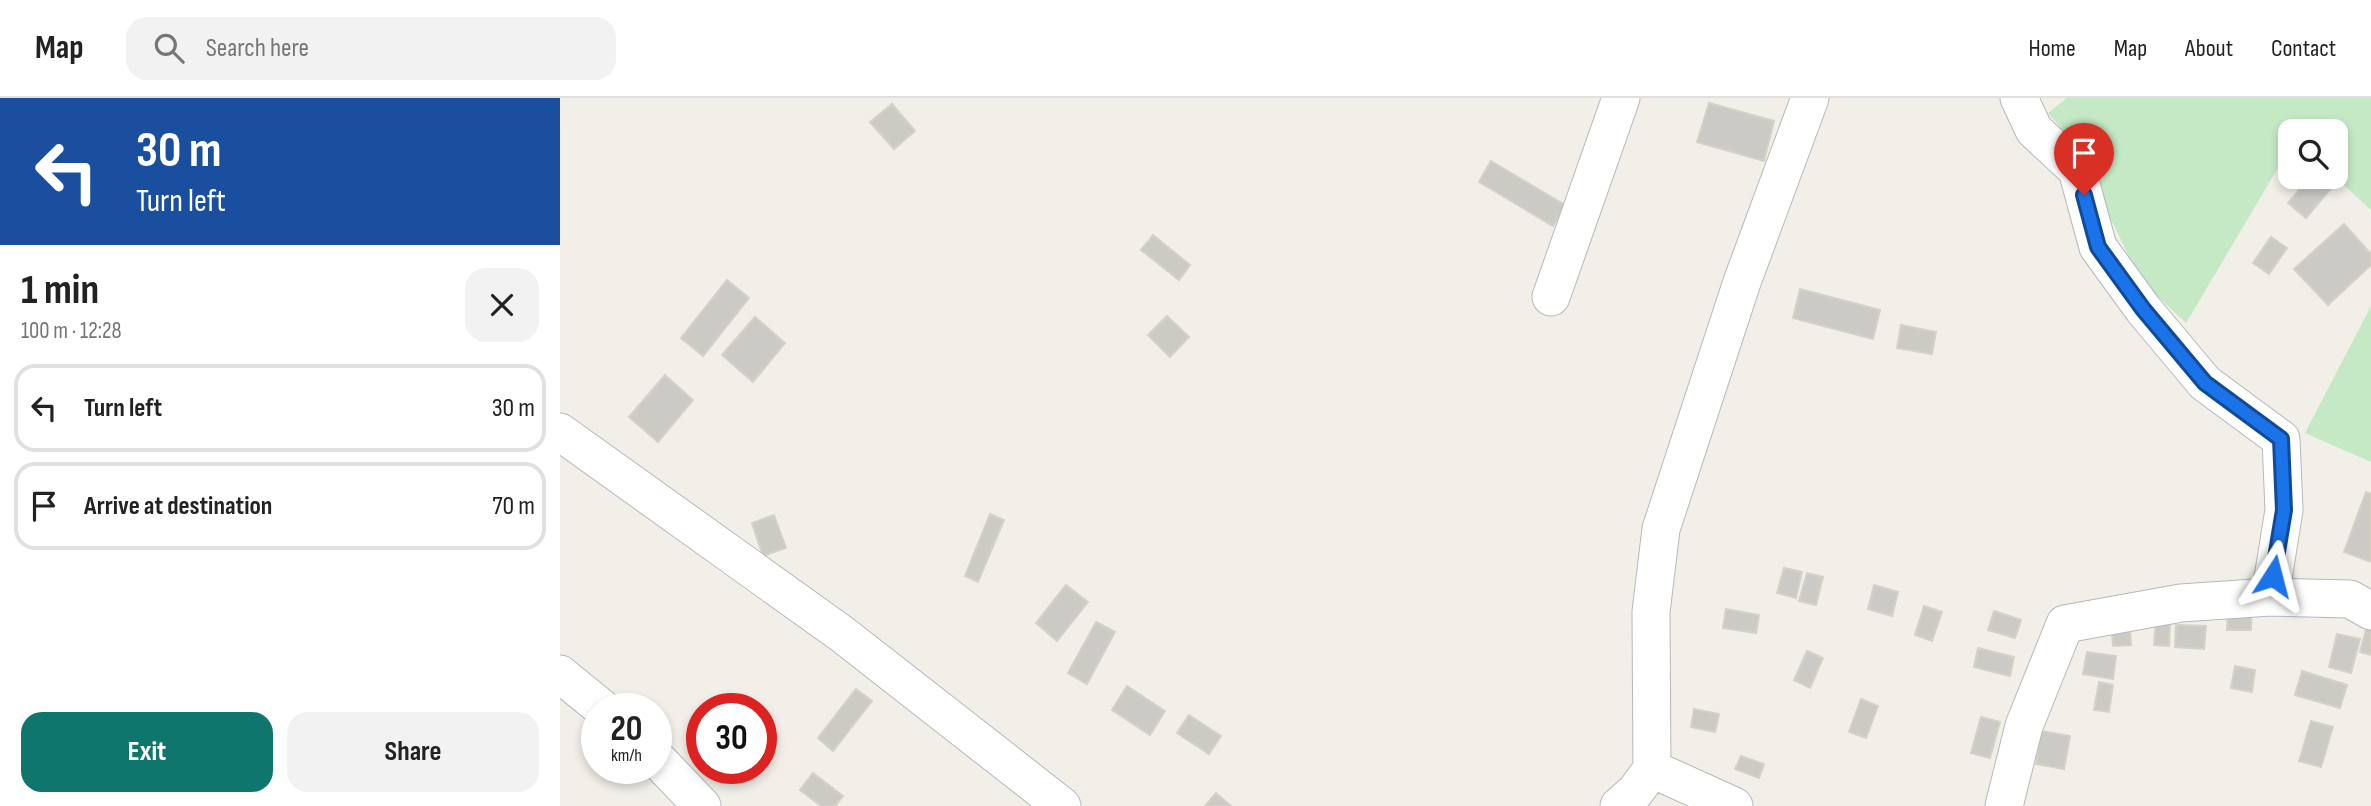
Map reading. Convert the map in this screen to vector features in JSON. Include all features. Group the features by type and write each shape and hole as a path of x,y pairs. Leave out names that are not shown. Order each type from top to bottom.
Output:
{"street":[{"path":"1551,297 1621,98"},
{"path":"1619,806 1635,792 1652,769 1651,612 1661,529 1742,282 1810,98"},
{"path":"2019,98 2034,130 2077,170 2098,247 2143,309 2205,383 2281,439 2284,510 2270,597"},
{"path":"560,432 842,634 1062,806"},
{"path":"2004,806 2024,726 2066,624 2180,603 2270,597 2350,599 2371,611"},
{"path":"560,674 583,693"},
{"path":"1652,769 1734,806"},
{"path":"672,775 702,806"}],"green space":[{"path":"2067,98 2371,98 2371,210 2348,189 2348,119 2278,119 2278,168 2186,323 2141,281 2073,142 2048,113"},
{"path":"2371,306 2371,462 2305,433"}],"building":[{"path":"1709,103 1774,121 1764,161 1697,142"},
{"path":"892,104 915,131 894,149 870,122"},
{"path":"1491,161 1565,205 1553,226 1479,182"},
{"path":"2300,189 2330,189 2306,218 2288,203"},
{"path":"2344,224 2371,254 2371,265 2328,305 2294,269"},
{"path":"1153,235 1190,265 1179,280 1141,250"},
{"path":"2271,237 2287,248 2269,274 2253,263"},
{"path":"727,280 749,298 703,356 681,338"},
{"path":"1800,289 1880,310 1873,339 1793,318"},
{"path":"1167,316 1189,337 1170,357 1148,335"},
{"path":"755,317 785,343 753,382 722,355"},
{"path":"1901,325 1936,332 1932,354 1897,348"},
{"path":"665,375 693,400 658,442 629,417"},
{"path":"2366,492 2371,494 2371,562 2344,552"},
{"path":"990,514 1004,520 978,582 965,576"},
{"path":"774,515 786,548 763,556 752,523"},
{"path":"1784,568 1802,572 1796,598 1777,593"},
{"path":"1807,573 1823,577 1816,605 1799,601"},
{"path":"1066,585 1088,602 1057,641 1036,623"},
{"path":"1874,585 1898,592 1892,616 1868,609"},
{"path":"2229,595 2252,596 2251,630 2227,630"},
{"path":"1924,606 1942,612 1932,641 1915,635"},
{"path":"1726,609 1759,615 1756,633 1723,628"},
{"path":"1994,611 2021,620 2015,638 1988,630"},
{"path":"2129,618 2131,645 2113,646 2111,619"},
{"path":"2156,620 2170,620 2169,646 2154,645"},
{"path":"1096,622 1115,632 1087,684 1068,673"},
{"path":"2368,622 2371,623 2371,655 2360,652"},
{"path":"2176,625 2206,626 2204,649 2175,647"},
{"path":"2337,634 2360,639 2351,673 2329,667"},
{"path":"1978,648 2014,657 2010,676 1974,667"},
{"path":"1807,651 1823,658 1810,688 1794,680"},
{"path":"2087,652 2116,656 2113,679 2083,674"},
{"path":"2235,666 2255,670 2252,692 2231,688"},
{"path":"2302,671 2347,685 2340,708 2295,695"},
{"path":"2099,682 2113,685 2109,712 2094,710"},
{"path":"1127,686 1165,711 1150,735 1112,710"},
{"path":"856,689 872,701 833,751 818,738"},
{"path":"1861,699 1878,706 1866,738 1849,732"},
{"path":"1694,709 1719,714 1715,732 1691,727"},
{"path":"1189,715 1221,736 1209,754 1177,733"},
{"path":"1981,717 2000,722 1990,758 1971,753"},
{"path":"2311,721 2333,727 2321,767 2299,761"},
{"path":"2041,731 2070,736 2064,769 2036,764"},
{"path":"1741,756 1764,764 1759,778 1735,769"},
{"path":"813,773 843,796 835,806 821,806 800,790"},
{"path":"1216,793 1231,806 1205,806"}],"route":[{"path":"2084,195 2098,247 2143,309 2205,383 2281,439 2284,510 2273,576"}]}
